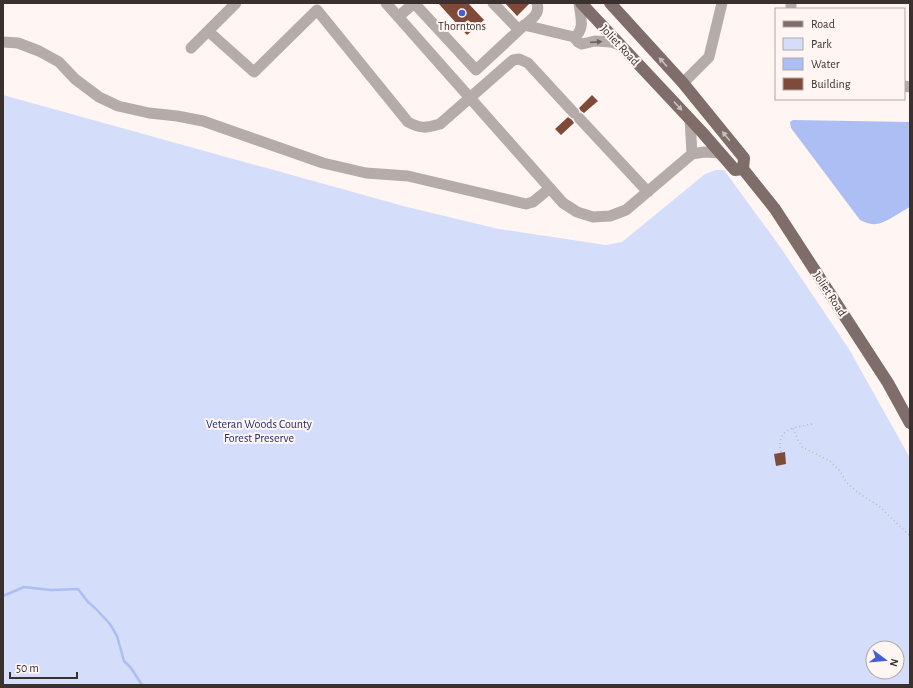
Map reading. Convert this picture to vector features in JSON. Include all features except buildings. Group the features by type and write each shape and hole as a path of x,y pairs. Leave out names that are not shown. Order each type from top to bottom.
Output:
{"main road":[{"name":"Joliet Road","path":"580,3 690,119 735,170 743,169"},
{"name":"Joliet Road","path":"610,3 683,83 744,158 743,169 775,210 888,383 910,423"}],"lane":[{"path":"191,48 236,3"},
{"path":"386,3 563,203 577,212 593,217 610,216 626,210 692,154 704,152 720,153"},
{"path":"398,17 414,3 476,70 537,14 537,3"},
{"path":"493,3 521,28 574,37 582,44 595,41 611,42 620,45"},
{"path":"574,37 578,35 582,26 580,3"},
{"path":"683,83 709,57 722,3"},
{"path":"208,31 254,72 317,10 408,122 417,127 427,128 440,124 513,60 519,59 528,63 648,192"},
{"path":"3,42 18,43 59,62 75,79 99,97 118,106 149,113 203,121 323,163 366,173 408,176 526,204 533,202 550,188"},
{"path":"690,119 692,154"}],"path":[{"path":"781,452 779,445 784,432 793,428 812,424"},
{"path":"793,428 802,447 830,461 840,471 847,483 857,492 879,506 910,536"}],"green space":[{"name":"Veteran Woods County Forest Preserve","path":"3,95 407,207 499,229 606,245 622,242 705,174 716,170 724,170 781,248 849,349 910,458 910,685 3,685"}],"water":[{"path":"793,120 910,122 910,207 888,220 879,223 872,224 860,220 791,128 790,122"}],"waterway":[{"path":"3,596 24,587 51,590 78,589 88,602 110,624 117,636 124,661 131,668 142,685"}],"place":[{"name":"Thorntons","path":"462,13"}]}
